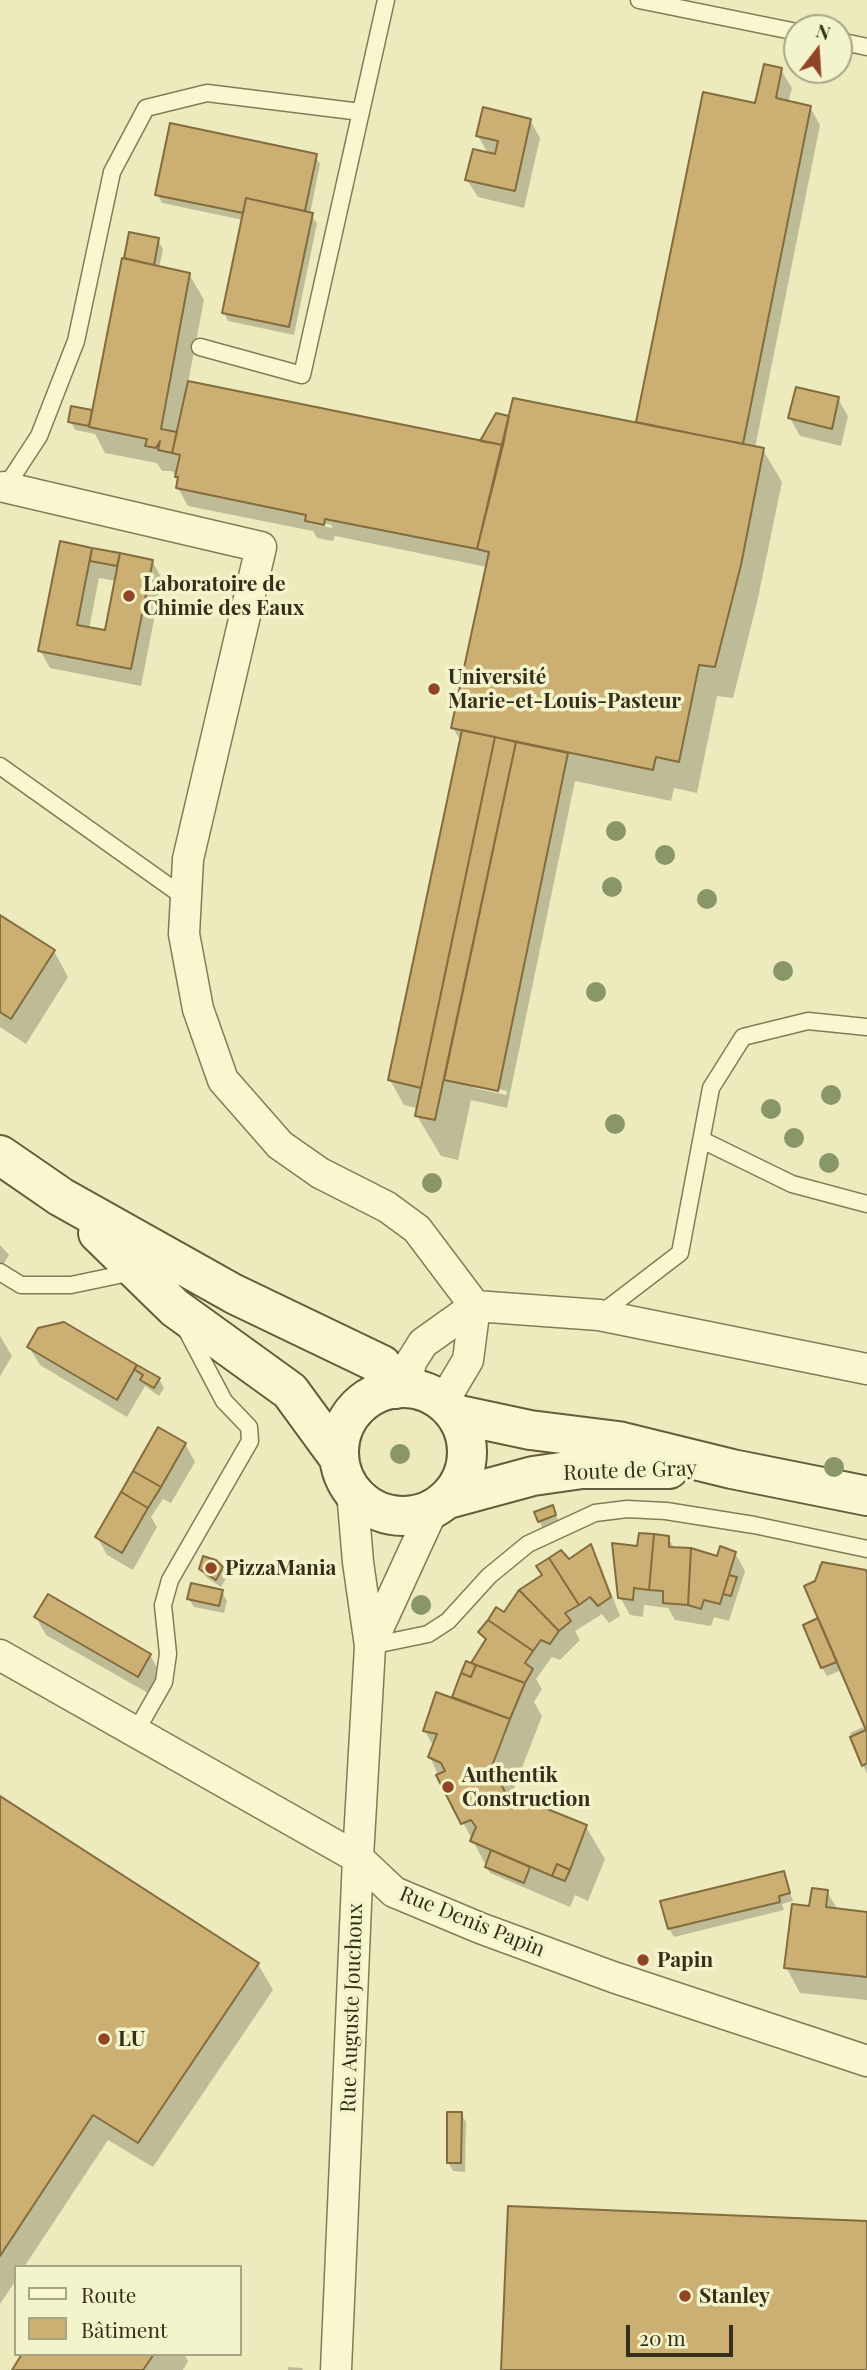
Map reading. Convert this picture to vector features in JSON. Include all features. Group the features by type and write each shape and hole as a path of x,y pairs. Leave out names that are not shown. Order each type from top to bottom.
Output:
{"main road":[{"path":"0,1155 61,1197 234,1294 382,1365 401,1388"},
{"path":"61,1197 175,1308 290,1391 346,1474 369,1506 390,1515 412,1516 440,1504 461,1480 467,1458 465,1435 449,1408 426,1392 401,1388 375,1395 357,1408 345,1426 346,1474"},
{"name":"Route de Gray","path":"449,1408 530,1430 618,1441 732,1469 867,1496"},
{"name":"Route de Gray","path":"440,1504 533,1476 582,1469 732,1469"}],"street":[{"path":"2,493 261,547 188,859 184,934 198,1009 223,1080 280,1145 320,1173 387,1206 417,1229 475,1306 468,1360 449,1408"},
{"path":"401,1388 411,1362 423,1343 475,1306 599,1315 867,1369"},
{"name":"Rue Auguste Jouchoux","path":"336,2370 370,1646 346,1474"},
{"name":"Rue Auguste Jouchoux","path":"370,1646 440,1504"},
{"name":"Rue Denis Papin","path":"0,1655 358,1858 394,1892 480,1928 625,1981 867,2061"}],"lane":[{"path":"200,347 302,375 386,0"},
{"path":"639,0 783,29"},
{"path":"2,493 38,436 76,341 112,172 146,108 207,93 361,113"},
{"path":"0,766 187,899"},
{"path":"599,1315 680,1254 711,1088 743,1037 808,1021 867,1027"},
{"path":"702,1140 792,1184 867,1204"},
{"path":"0,1272 21,1285 71,1285 137,1271"},
{"path":"135,1733 164,1682 168,1654 163,1605 170,1580 250,1441 249,1427 224,1401 175,1308"},
{"path":"370,1646 428,1634 447,1621 489,1576 528,1544 594,1513 627,1509 666,1511 754,1525 867,1549"}],"building":[{"path":"764,64 782,68 776,98 811,106 743,444 636,422 703,92 755,103"},
{"path":"483,107 531,119 515,191 465,180 473,149 495,154 498,141 476,136"},
{"path":"170,123 317,154 305,211 246,198 243,213 155,195"},
{"path":"246,198 313,213 289,327 222,313"},
{"path":"129,232 159,238 154,265 124,258"},
{"path":"122,258 190,273 161,429 177,432 172,453 158,450 160,441 156,448 145,446 147,439 89,427"},
{"path":"188,381 503,445 477,549 325,519 324,525 305,521 306,515 176,488 178,477 175,477 180,455 172,453"},
{"path":"796,387 839,397 832,429 788,418"},
{"path":"513,398 764,448 741,565 715,667 699,665 679,762 656,757 653,770 451,728 489,552 477,549"},
{"path":"71,406 92,410 89,426 68,422"},
{"path":"496,413 509,416 503,445 480,441"},
{"name":"Laboratoire de Chimie des Eaux","path":"60,541 92,548 77,625 105,630 120,553 153,560 131,669 38,651"},
{"path":"92,548 120,553 117,566 90,561"},
{"path":"462,730 495,737 421,1088 388,1080"},
{"path":"495,737 516,742 435,1120 415,1116"},
{"path":"516,742 568,753 498,1091 444,1080"},
{"path":"0,915 55,950 11,1019 0,1012"},
{"path":"64,1322 137,1365 117,1400 27,1347 38,1328"},
{"path":"137,1365 160,1378 154,1388 140,1380 143,1375 134,1369"},
{"path":"158,1427 186,1443 161,1487 133,1471"},
{"path":"133,1471 161,1487 148,1508 121,1492"},
{"path":"121,1492 148,1508 122,1553 95,1537"},
{"path":"553,1505 556,1515 538,1522 534,1512"},
{"path":"639,1533 654,1534 649,1590 634,1588 633,1600 618,1598 612,1543 637,1546"},
{"path":"654,1534 669,1536 669,1547 691,1548 688,1605 663,1603 663,1591 649,1590"},
{"path":"591,1544 611,1597 598,1606 590,1597 579,1605 549,1558 561,1550 569,1559"},
{"path":"720,1546 736,1552 720,1604 704,1600 701,1609 688,1605 691,1548 717,1556"},
{"name":"PizzaMania","path":"203,1556 216,1560 223,1567 216,1580 199,1569"},
{"path":"549,1558 579,1605 565,1613 571,1621 559,1631 519,1590 542,1575 536,1566"},
{"path":"822,1562 866,1570 867,1574 867,1763 862,1766 850,1737 866,1730 804,1586 815,1581"},
{"path":"729,1575 737,1577 731,1596 723,1594"},
{"path":"191,1583 223,1590 219,1606 187,1599"},
{"path":"519,1590 559,1631 550,1644 541,1640 533,1651 488,1620 496,1607 504,1612"},
{"path":"48,1594 151,1654 138,1677 34,1617"},
{"path":"818,1618 837,1662 821,1668 803,1625"},
{"path":"488,1620 533,1651 525,1663 533,1669 525,1683 471,1663 486,1639 478,1632"},
{"path":"466,1661 476,1665 471,1677 461,1673"},
{"path":"476,1665 525,1683 510,1719 452,1697 461,1673 471,1677"},
{"path":"436,1692 510,1719 492,1766 505,1792 587,1825 570,1870 557,1864 552,1876 470,1841 476,1827 471,1820 461,1824 436,1775 445,1771 441,1763 428,1757 437,1734 423,1731"},
{"name":"LU","path":"0,1796 259,1963 138,2143 93,2115 0,2256"},
{"path":"491,1850 530,1867 524,1883 485,1867"},
{"path":"557,1864 570,1870 565,1881 552,1876"},
{"path":"784,1871 790,1893 779,1896 780,1902 668,1929 660,1901"},
{"path":"812,1888 828,1890 826,1907 867,1912 867,1977 784,1968 792,1904 809,1906"},
{"path":"447,2112 462,2112 461,2163 447,2163"},
{"name":"Stanley","path":"508,2206 867,2221 867,2370 501,2370"},
{"path":"21,2356 153,2356 143,2370 12,2370"}],"place":[{"name":"Laboratoire de Chimie des Eaux","path":"129,596"},
{"name":"Université Marie-et-Louis-Pasteur","path":"434,689"},
{"name":"PizzaMania","path":"211,1568"},
{"name":"Authentik Construction","path":"448,1787"},
{"name":"Papin","path":"643,1960"},
{"name":"LU","path":"104,2039"},
{"name":"Stanley","path":"685,2296"}]}
